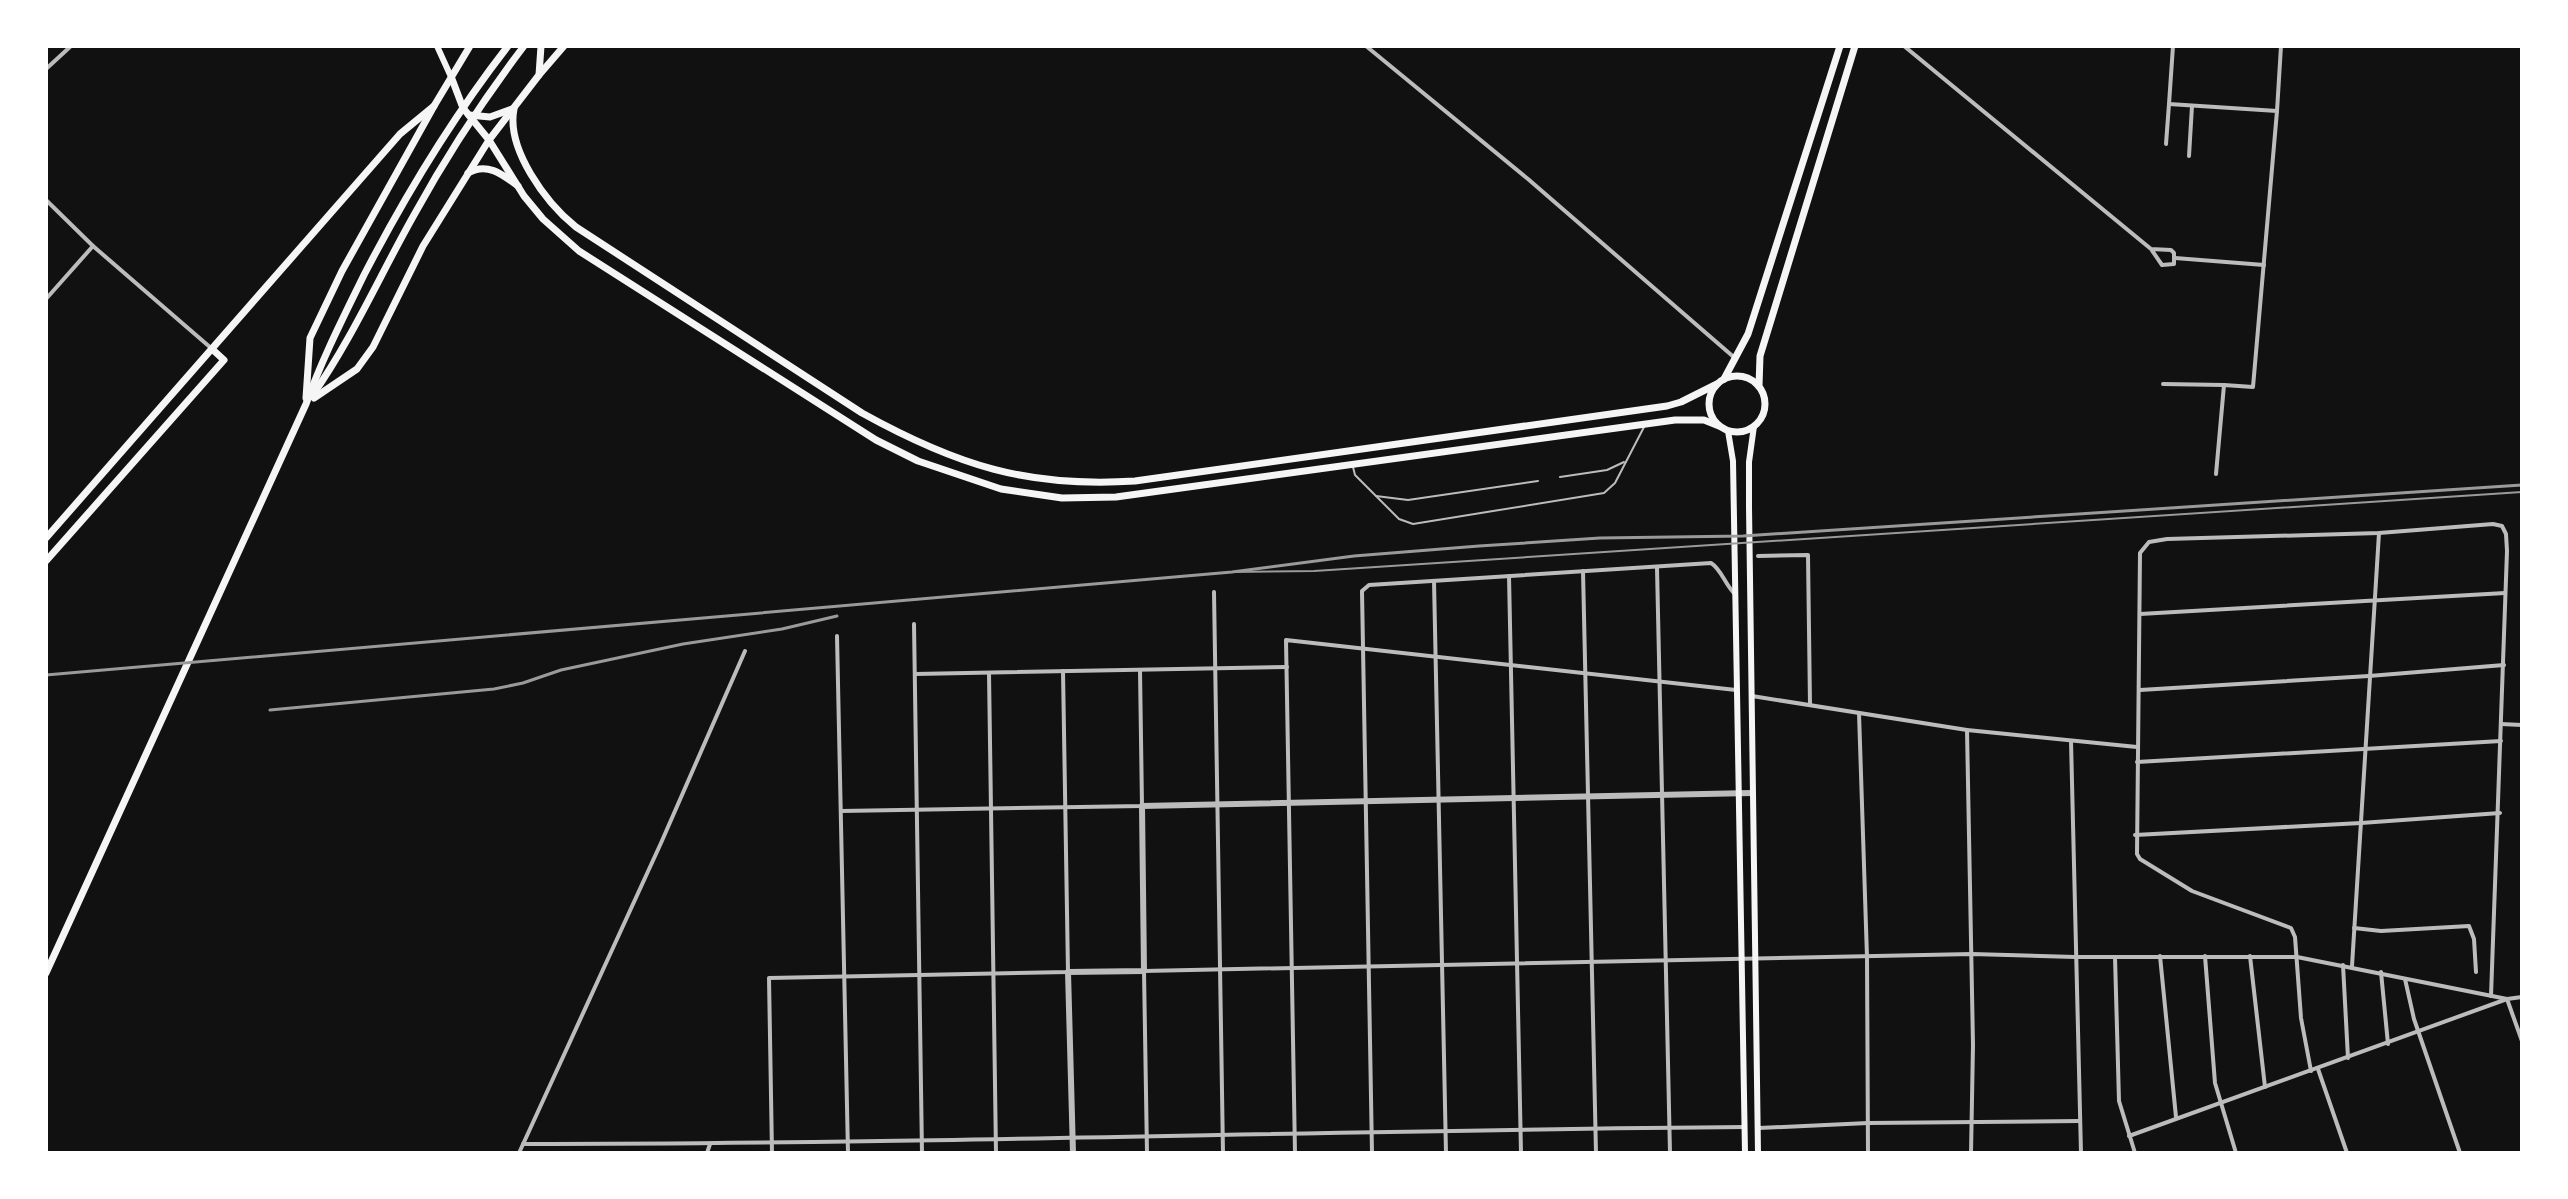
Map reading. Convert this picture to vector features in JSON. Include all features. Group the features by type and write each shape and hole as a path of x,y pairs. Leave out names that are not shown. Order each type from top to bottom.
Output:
{"main road":[{"path":"437,46 455,92 518,186 543,219 579,251 876,440 952,474 1001,489 1039,496 1099,498 1353,466 1646,423 1704,420 1737,432 1754,426 1760,420 1765,403 1759,386 1760,356 1855,46"},
{"path":"306,404 310,338 342,271 470,46"},
{"path":"46,973 205,630 306,404 330,342 398,209 437,144 508,46"},
{"path":"306,404 336,362 449,152 524,46"},
{"path":"539,75 541,46"},
{"path":"306,404 357,369 373,347 423,246 463,177 564,46"},
{"path":"514,109 513,132 532,173 555,209 576,227 862,413 958,460 999,472 1059,482 1135,481 1667,406 1717,384 1724,379 1736,359 1762,293 1840,46"},
{"path":"46,538 400,134 434,106"},
{"path":"469,115 490,117 514,109"},
{"path":"463,177 470,171 486,167 518,186"},
{"path":"46,561 224,360 212,349"},
{"path":"1724,379 1743,377 1759,386"},
{"path":"1717,384 1708,401 1713,419 1719,426"},
{"path":"1754,426 1749,462 1749,507 1758,1153"},
{"path":"1728,431 1733,461 1745,1153"}],"street":[{"path":"46,69 71,46"},
{"path":"1366,46 1528,179 1736,359"},
{"path":"1904,46 2151,249 2162,265 2171,266 2174,253 2168,248 2151,249"},
{"path":"2166,144 2173,46"},
{"path":"2163,384 2253,387 2281,46"},
{"path":"2169,104 2277,111"},
{"path":"2189,156 2192,106"},
{"path":"46,200 93,246 212,349"},
{"path":"46,299 93,246"},
{"path":"2175,258 2264,265"},
{"path":"2216,474 2224,385"},
{"path":"2311,1071 2301,1018 2295,937 2291,928 2192,891 2140,859 2135,847 2140,553 2149,542 2379,533 2493,524 2502,526 2506,534 2506,593 2491,996"},
{"path":"2352,966 2379,533"},
{"path":"1758,556 1808,555 1810,705"},
{"path":"1372,1153 1361,596 1364,587 1711,563 1736,594"},
{"path":"1657,567 1670,1153"},
{"path":"1583,571 1596,1153"},
{"path":"1509,576 1521,1153"},
{"path":"1434,581 1446,1153"},
{"path":"1214,592 1223,1153"},
{"path":"2140,614 2506,593"},
{"path":"914,624 922,1153"},
{"path":"837,636 848,1153"},
{"path":"1295,1153 1286,640 1738,690"},
{"path":"519,1153 745,651"},
{"path":"2140,690 2504,665"},
{"path":"915,674 1287,667"},
{"path":"1140,670 1147,1153"},
{"path":"1063,671 1073,1153"},
{"path":"989,673 996,1153"},
{"path":"1752,696 1967,730 2137,747"},
{"path":"1859,713 1867,957 1868,1153"},
{"path":"2501,724 2522,725"},
{"path":"1967,730 1972,954 1971,1153"},
{"path":"2071,741 2081,1153"},
{"path":"2137,762 2501,741"},
{"path":"841,811 1752,793"},
{"path":"2135,835 2500,813"},
{"path":"2354,928 2381,931 2469,926 2474,939 2476,972"},
{"path":"772,1153 768,980 771,977 1592,964 1972,954 2250,956 2297,957 2352,966 2507,999"},
{"path":"2160,956 2177,1118"},
{"path":"2205,956 2213,1066 2219,1103 2236,1153"},
{"path":"2250,956 2265,1087"},
{"path":"2115,957 2117,1075 2122,1116 2135,1153"},
{"path":"2343,965 2348,1058"},
{"path":"2381,972 2388,1044"},
{"path":"2405,979 2460,1153"},
{"path":"2129,1136 2507,999 2522,997"},
{"path":"2507,999 2522,1041"},
{"path":"2318,1069 2347,1153"},
{"path":"1758,1128 1868,1123 2080,1121"},
{"path":"523,1144 710,1144 1744,1127"},
{"path":"707,1153 710,1144"}],"lane":[{"path":"1353,466 1355,475 1375,496 1403,522 1413,524 1598,495 1610,489 1646,423"},
{"path":"1560,477 1607,470 1626,461"},
{"path":"1375,496 1408,500 1538,481"}],"tram line":[{"path":"1232,572 1314,571 2522,492"}],"railway":[{"path":"46,675 1232,572 1354,556 1479,546 1600,538 1743,536 2522,485"},
{"path":"270,710 494,689 561,670 683,644 782,629 837,616"}]}
